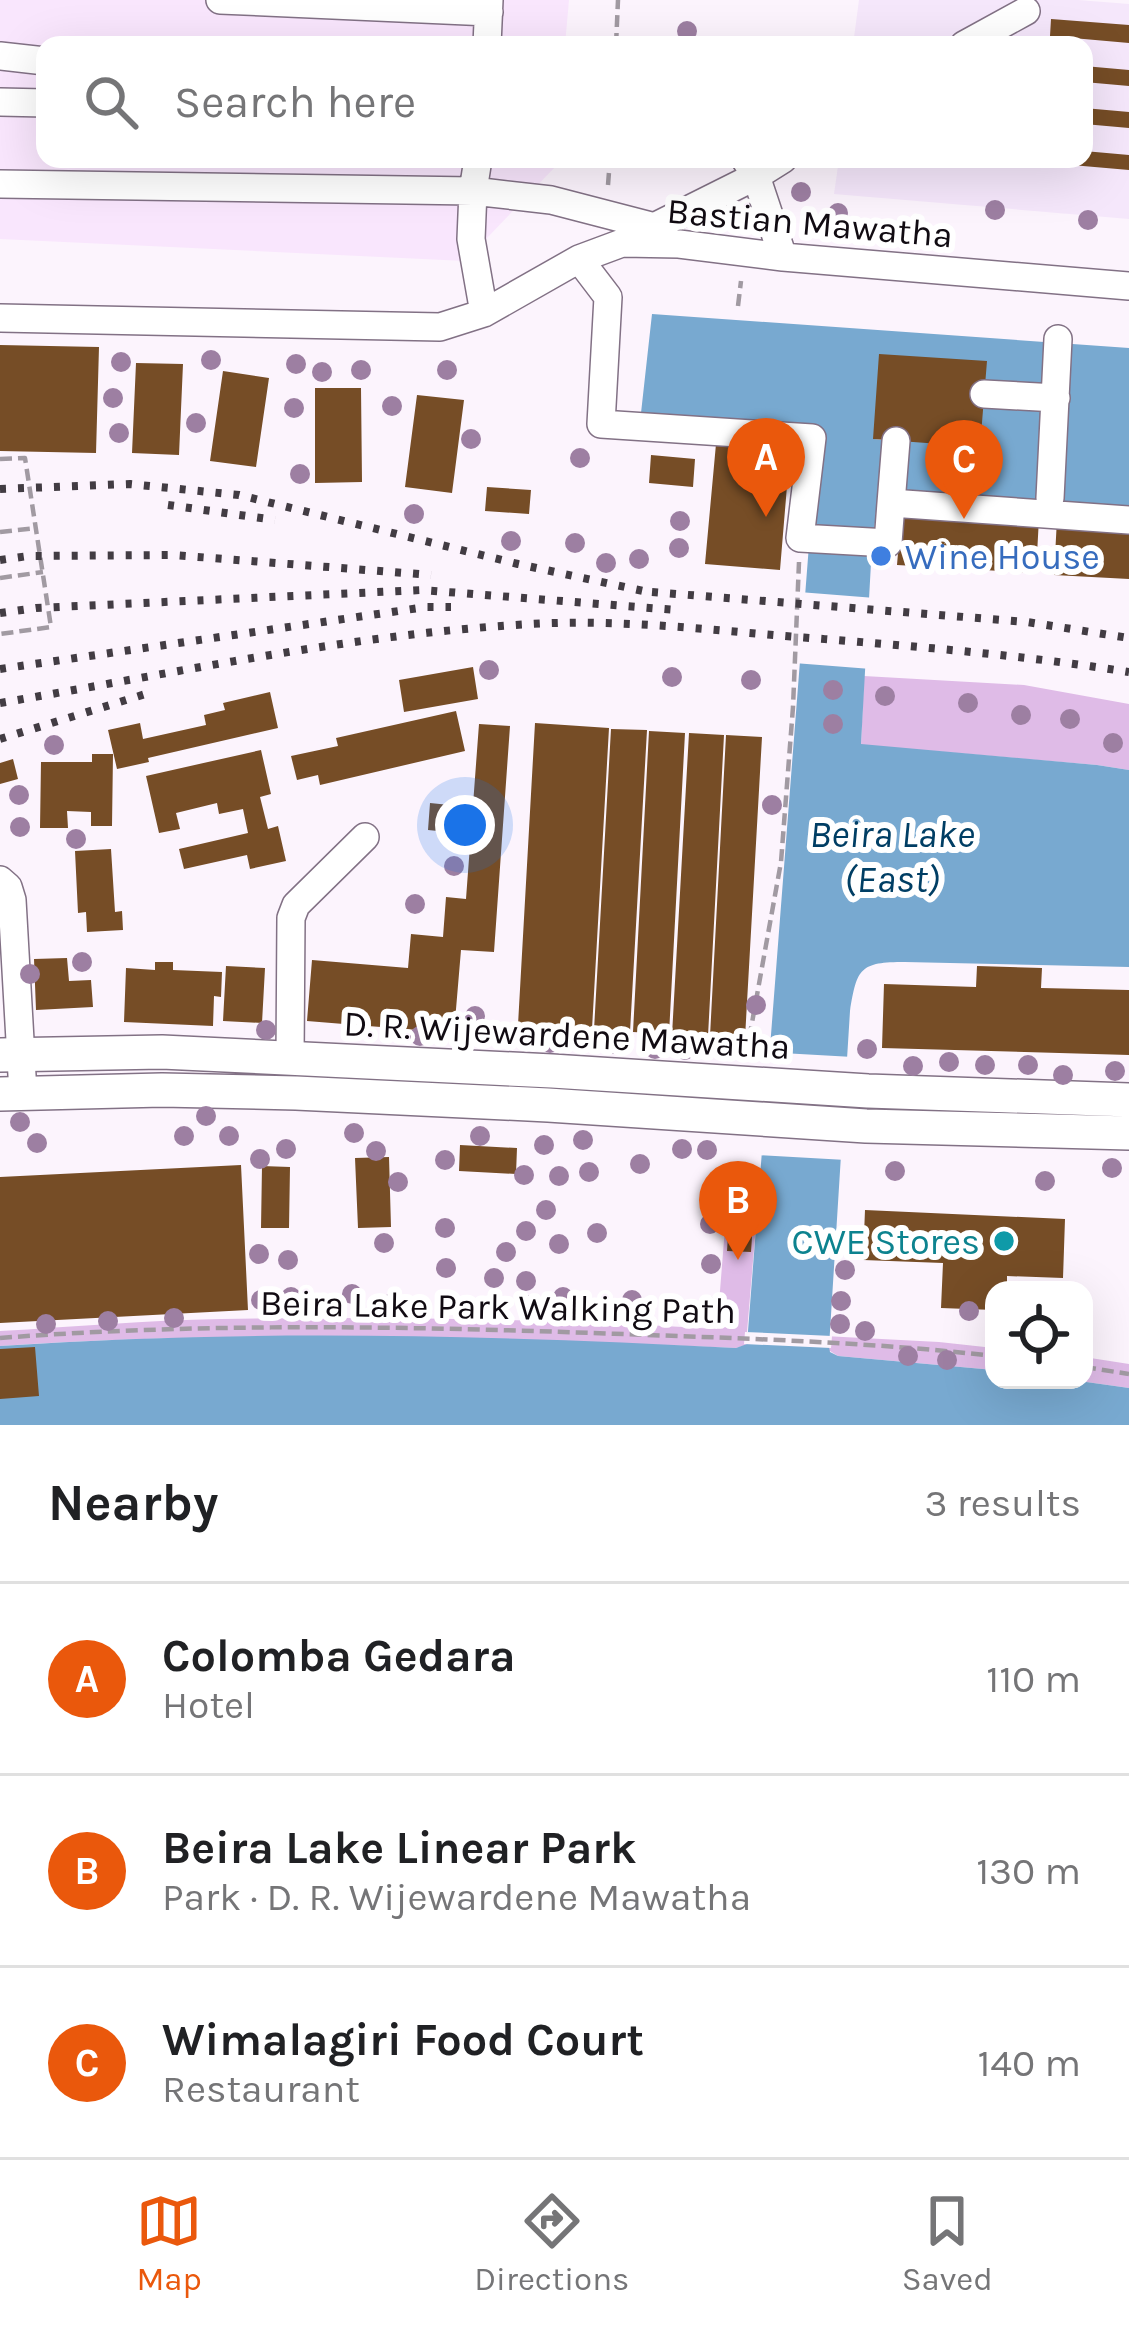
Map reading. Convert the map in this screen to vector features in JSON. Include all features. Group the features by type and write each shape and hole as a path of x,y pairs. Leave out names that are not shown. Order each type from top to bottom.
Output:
{"main road":[{"name":"D. R. Wijewardene Mawatha","path":"10,1054 162,1052 868,1091 1129,1100"},
{"name":"D. R. Wijewardene Mawatha","path":"11,1093 296,1093 866,1126 1129,1133"}],"street":[{"path":"220,1 489,6 487,36"},
{"path":"980,36 1026,11"},
{"path":"0,56 36,60"},
{"path":"0,102 36,103"},
{"path":"477,168 471,239 484,313"},
{"path":"622,243 749,168"},
{"path":"751,168 783,257"},
{"path":"0,184 473,191 551,200 655,227"},
{"name":"Bastian Mawatha","path":"0,319 440,327 484,313 579,259 622,243 679,244 1129,286"},
{"path":"579,259 608,297 601,424 812,438 800,538 888,543 896,441"},
{"path":"1049,498 1058,339"},
{"path":"984,394 1056,398"},
{"path":"891,503 1129,520"},
{"path":"290,1058 291,918 296,904 365,837"},
{"path":"0,880 12,900 11,1093"}],"path":[{"path":"616,36 618,0"},
{"path":"0,459 25,458 51,627 0,634"},
{"path":"0,532 36,528"},
{"path":"745,1082 782,862 800,538"},
{"path":"0,578 43,572"},
{"name":"Beira Lake Park Walking Path","path":"0,1338 215,1328 436,1328 831,1343 985,1355"},
{"path":"1093,1368 1129,1374"}],"shaded area":[{"path":"0,0 569,0 566,36 36,36 36,168 554,168 465,261 0,239"},
{"path":"859,0 1129,4 1129,219 834,194 838,168 1093,168 1093,36 854,36"},
{"path":"864,676 1024,685 1129,704 1129,770 861,745"},
{"path":"727,1202 758,1202 747,1332 985,1347 985,1369 838,1356 830,1351 460,1338 184,1338 0,1346 0,1331 193,1320 469,1319 717,1329"},
{"path":"1093,1358 1129,1364 1129,1388 1093,1383"}],"water":[{"name":"Beira Lake (East)","path":"652,314 1129,348 1129,509 902,490 905,441 986,362 874,439 883,440 861,744 1129,770 1129,967 905,962 863,970 850,1011 829,1347 838,1356 985,1369 985,1389 1093,1389 1093,1383 1129,1388 1129,1425 0,1425 0,1346 276,1336 460,1337 736,1348 747,1344 818,429 641,413"}],"pier":[{"path":"799,592 875,598 871,669 794,663"},
{"path":"764,1052 853,1057 846,1160 756,1155"},
{"path":"745,1332 832,1336 831,1348 744,1344"}],"building":[{"path":"1051,19 1129,25 1129,43 1093,40 1093,36 1050,36"},
{"path":"1093,67 1129,70 1129,86 1093,83"},
{"path":"1093,109 1129,112 1129,128 1093,125"},
{"path":"1093,152 1129,155 1129,170 1093,167"},
{"path":"0,345 99,347 96,453 0,451"},
{"path":"879,354 987,361 980,447 873,439"},
{"path":"136,363 183,364 179,455 132,453"},
{"path":"223,371 269,378 256,467 210,461"},
{"path":"315,388 361,388 362,482 315,483"},
{"path":"417,395 464,400 452,493 405,487"},
{"path":"716,444 790,450 780,570 705,564"},
{"path":"651,455 695,459 693,487 649,483"},
{"path":"487,487 531,490 529,514 485,511"},
{"path":"902,507 1039,518 1036,573 897,565"},
{"path":"1057,519 1129,523 1129,579 1054,575"},
{"path":"473,667 478,699 404,712 399,680"},
{"path":"270,692 278,728 117,769 108,730 140,723 143,739 206,725 204,715 225,710 223,703"},
{"path":"456,711 465,751 320,785 318,775 297,780 291,756 338,746 336,738"},
{"path":"535,723 609,728 592,1029 518,1025"},
{"path":"479,724 510,726 494,952 461,950 454,1033 307,1021 312,960 408,968 411,934 443,937 446,897 466,899"},
{"path":"611,729 647,730 630,1032 594,1030"},
{"path":"649,731 685,733 669,1034 633,1032"},
{"path":"689,733 724,735 708,1036 672,1035"},
{"path":"726,735 762,737 745,1038 710,1036"},
{"path":"261,750 271,794 260,797 268,829 278,826 286,861 250,869 247,855 184,869 179,849 248,833 243,809 219,814 217,803 176,813 180,829 159,833 146,776"},
{"path":"92,754 113,754 112,826 91,826 91,812 67,811 68,828 40,828 41,762 92,762"},
{"path":"13,759 18,779 0,784 0,763"},
{"path":"430,803 469,807 467,834 428,830"},
{"path":"111,849 115,912 122,911 123,930 87,932 86,912 78,913 75,851"},
{"path":"67,958 69,981 91,980 93,1007 36,1010 34,959"},
{"path":"155,962 173,962 173,970 222,972 221,997 214,996 213,1026 124,1022 126,968 155,970"},
{"path":"226,966 265,968 262,1023 223,1021"},
{"path":"977,966 1042,968 1041,988 1129,990 1129,1055 882,1048 884,984 976,987"},
{"path":"460,1145 517,1148 516,1174 459,1171"},
{"path":"389,1157 391,1227 358,1228 355,1158"},
{"path":"241,1165 248,1310 0,1323 0,1177"},
{"path":"262,1166 290,1167 289,1228 261,1228"},
{"path":"730,1205 754,1206 751,1252 727,1251"},
{"path":"865,1210 1065,1219 1063,1278 1007,1276 1007,1281 985,1281 985,1310 941,1308 943,1263 863,1260"},
{"path":"35,1347 39,1396 0,1399 0,1349"}],"railway":[{"path":"0,489 130,484 239,495 648,592"},
{"path":"168,505 275,520"},
{"path":"0,560 173,555 431,575"},
{"path":"0,613 422,590 676,610"},
{"path":"652,592 1027,622 1129,638"},
{"path":"0,669 451,607"},
{"path":"0,703 331,645 563,623 914,647 1129,672"},
{"path":"0,739 152,692"}],"place":[{"name":"Colomba Gedara","path":"766,517"},
{"name":"Wimalagiri Food Court","path":"964,519"},
{"name":"Wine House","path":"881,556"},
{"name":"CWE Stores","path":"1004,1241"},
{"name":"Beira Lake Linear Park","path":"738,1260"}]}
